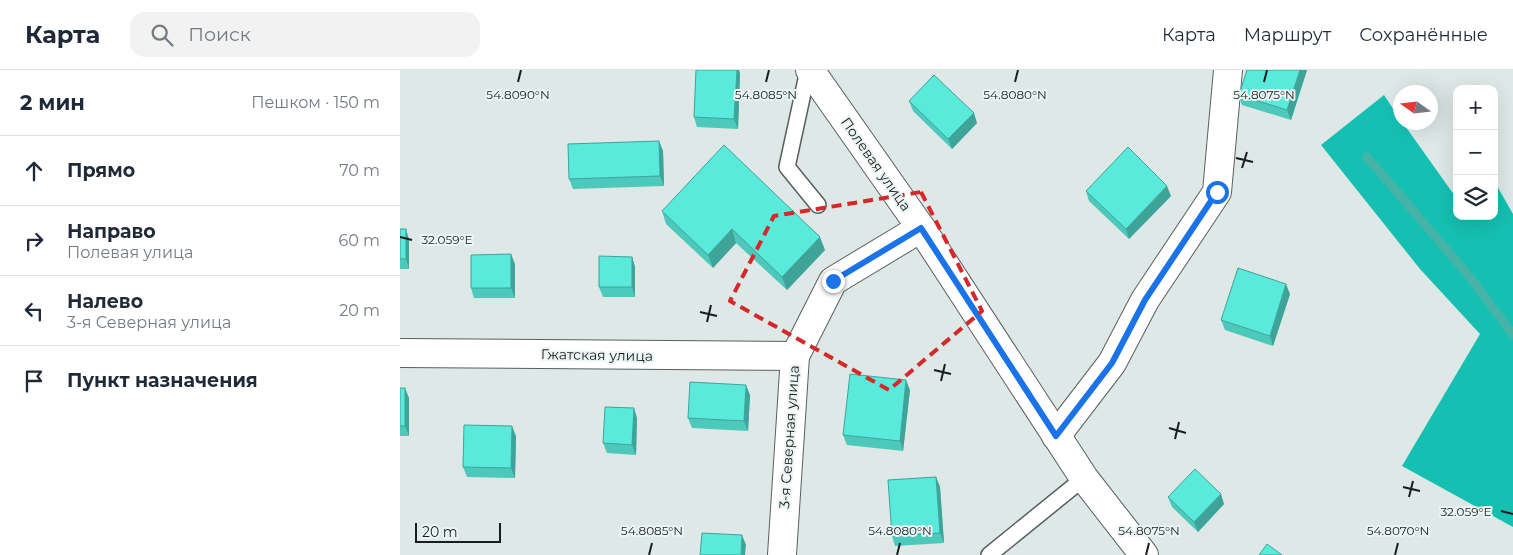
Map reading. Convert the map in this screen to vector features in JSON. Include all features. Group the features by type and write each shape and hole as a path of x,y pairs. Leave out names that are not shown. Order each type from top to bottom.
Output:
{"street":[{"name":"Полевая улица","path":"809,70 921,228 1084,478 1144,555"},
{"path":"1056,436 1112,363 1145,300 1217,192 1228,70"},
{"name":"3-я Северная улица","path":"782,555 794,356 833,281 921,228"},
{"name":"Гжатская улица","path":"400,353 794,356"}],"lane":[{"path":"809,70 787,167 818,205"},
{"path":"988,555 1084,478"}],"highlighted area":[{"path":"921,192 982,311 889,390 730,301 774,216"}],"shaded area":[{"path":"1384,95 1393,108 1393,130 1408,130 1453,193 1453,220 1498,220 1498,188 1513,214 1513,527 1402,466 1480,334 1420,269 1321,145"}],"building":[{"path":"696,70 737,70 734,119 694,117"},
{"path":"1247,70 1300,70 1287,110 1239,95"},
{"path":"934,75 974,113 948,139 909,101"},
{"path":"659,141 660,176 569,179 568,144"},
{"path":"724,145 820,237 782,277 732,229 708,255 662,211"},
{"path":"1128,147 1167,186 1126,229 1086,191"},
{"path":"400,229 406,229 406,259 400,259"},
{"path":"511,254 511,288 471,288 471,255"},
{"path":"599,256 632,257 632,287 599,287"},
{"path":"1238,268 1286,284 1270,336 1221,320"},
{"path":"850,374 906,380 900,441 843,435"},
{"path":"690,382 746,385 744,421 688,418"},
{"path":"400,388 405,388 405,426 400,426"},
{"path":"605,407 634,408 632,445 603,443"},
{"path":"464,425 512,426 511,468 463,467"},
{"path":"1195,469 1221,494 1194,522 1168,497"},
{"path":"936,477 940,533 892,536 888,480"},
{"path":"702,533 742,535 741,555 700,555"},
{"path":"1267,544 1282,555 1259,555"}],"waterway":[{"path":"1367,157 1470,277 1513,335"}],"route":[{"path":"833,281 921,228 1056,436 1112,363 1145,300 1217,192"}]}
